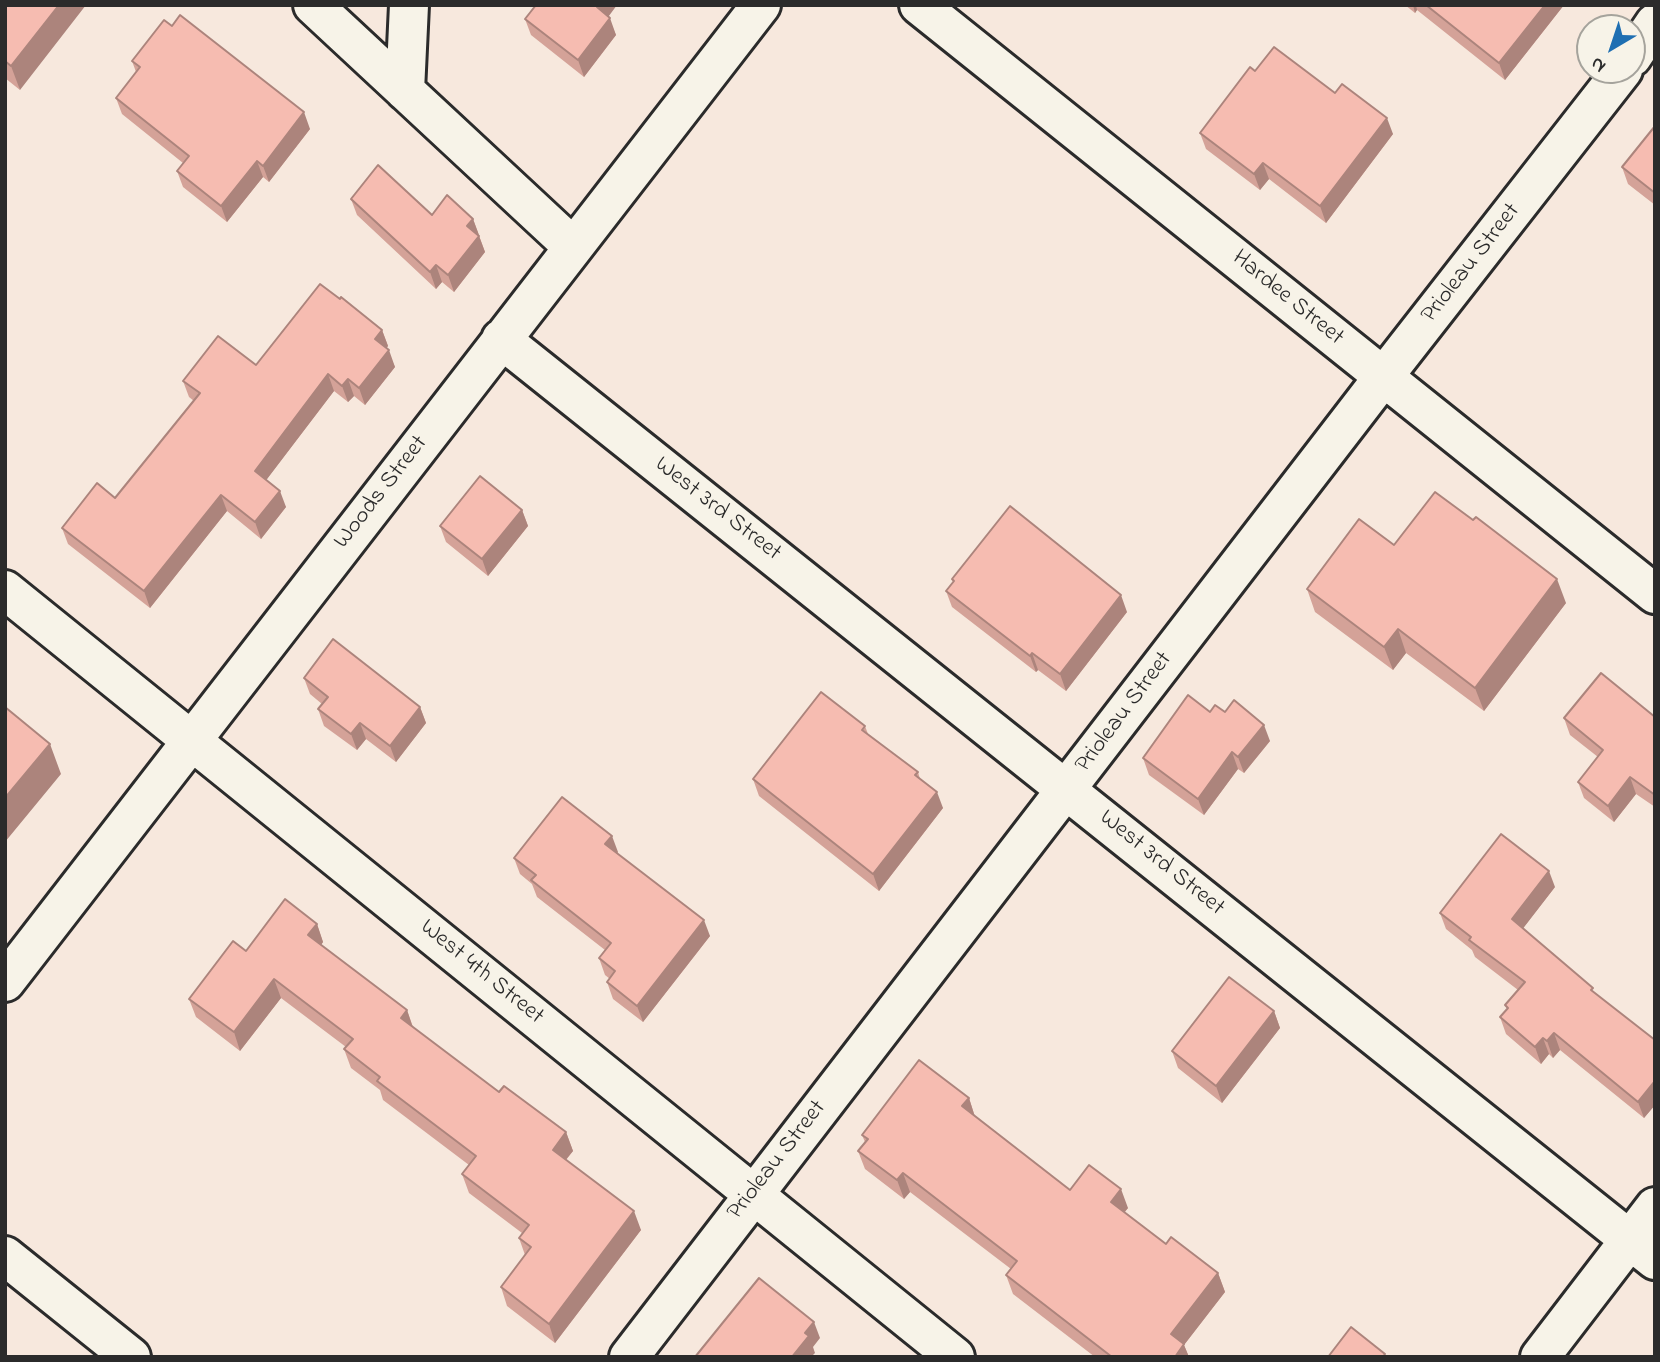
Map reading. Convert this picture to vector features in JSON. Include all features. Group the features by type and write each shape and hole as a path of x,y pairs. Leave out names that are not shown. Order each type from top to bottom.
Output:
{"street":[{"path":"313,5 572,246"},
{"path":"405,90 409,5"},
{"name":"Woods Street","path":"5,982 761,5"},
{"name":"Hardee Street","path":"919,5 1655,594"},
{"name":"Prioleau Street","path":"629,1357 1612,84"},
{"name":"West 3rd Street","path":"501,339 1067,788 1642,1250"},
{"name":"West 4th Street","path":"5,590 955,1357"},
{"path":"1540,1357 1642,1250 1655,1207"},
{"path":"5,1256 131,1357"}],"building":[{"path":"5,5 59,5 11,66 5,61"},
{"path":"536,5 599,5 597,7 610,18 578,60 525,19"},
{"path":"1426,5 1545,5 1499,63"},
{"path":"180,15 304,112 263,166 257,161 221,206 177,171 189,156 116,98 140,67 132,61 164,20 172,26"},
{"path":"1274,47 1335,93 1342,84 1387,118 1320,206 1263,163 1254,174 1200,133 1250,67 1255,71"},
{"path":"1655,126 1655,193 1622,167"},
{"path":"378,165 432,215 447,195 473,219 467,226 479,236 448,275 436,265 430,272 351,199"},
{"path":"320,284 382,330 375,339 389,350 359,388 348,379 342,386 328,374 255,471 280,491 255,522 221,495 144,591 62,528 97,483 115,498 200,393 183,381 218,336 256,365"},
{"path":"480,476 522,510 482,559 440,526"},
{"path":"1435,492 1473,520 1476,517 1557,579 1475,688 1398,629 1384,647 1307,589 1359,519 1394,545"},
{"path":"1010,506 1121,595 1060,674 1032,653 1030,656 946,591 954,581 952,579"},
{"path":"333,639 420,707 390,746 360,723 351,734 318,709 328,697 304,678"},
{"path":"1601,673 1655,717 1655,795 1630,777 1608,806 1578,782 1603,750 1564,718"},
{"path":"821,692 865,726 862,730 918,772 915,775 937,792 873,874 753,779"},
{"path":"1188,695 1210,712 1215,705 1225,712 1234,700 1264,725 1238,757 1232,752 1198,799 1143,758"},
{"path":"5,707 50,744 5,798"},
{"path":"562,797 612,836 605,844 704,920 637,1006 607,982 615,971 599,958 611,943 531,880 536,875 514,858"},
{"path":"1501,834 1549,871 1512,919 1593,988 1591,990 1655,1040 1655,1081 1638,1102 1554,1033 1547,1041 1543,1038 1535,1047 1500,1017 1508,1008 1505,1005 1525,982 1469,940 1471,937 1440,913"},
{"path":"285,899 317,924 308,935 407,1010 401,1018 499,1092 504,1086 566,1132 553,1150 634,1211 549,1324 501,1287 531,1247 519,1238 529,1225 462,1174 476,1156 377,1081 380,1077 344,1049 353,1039 274,979 234,1032 189,999 233,941 246,951"},
{"path":"1229,977 1274,1011 1216,1086 1172,1051"},
{"path":"919,1060 969,1098 962,1106 1070,1190 1089,1165 1121,1189 1111,1202 1166,1244 1171,1237 1218,1273 1171,1334 1184,1344 1175,1357 1112,1357 1006,1275 1017,1261 903,1173 897,1180 858,1151 868,1139 862,1135"},
{"path":"759,1278 814,1322 805,1333 809,1336 792,1357 695,1357"},
{"path":"1351,1327 1385,1354 1383,1357 1328,1357"}]}
